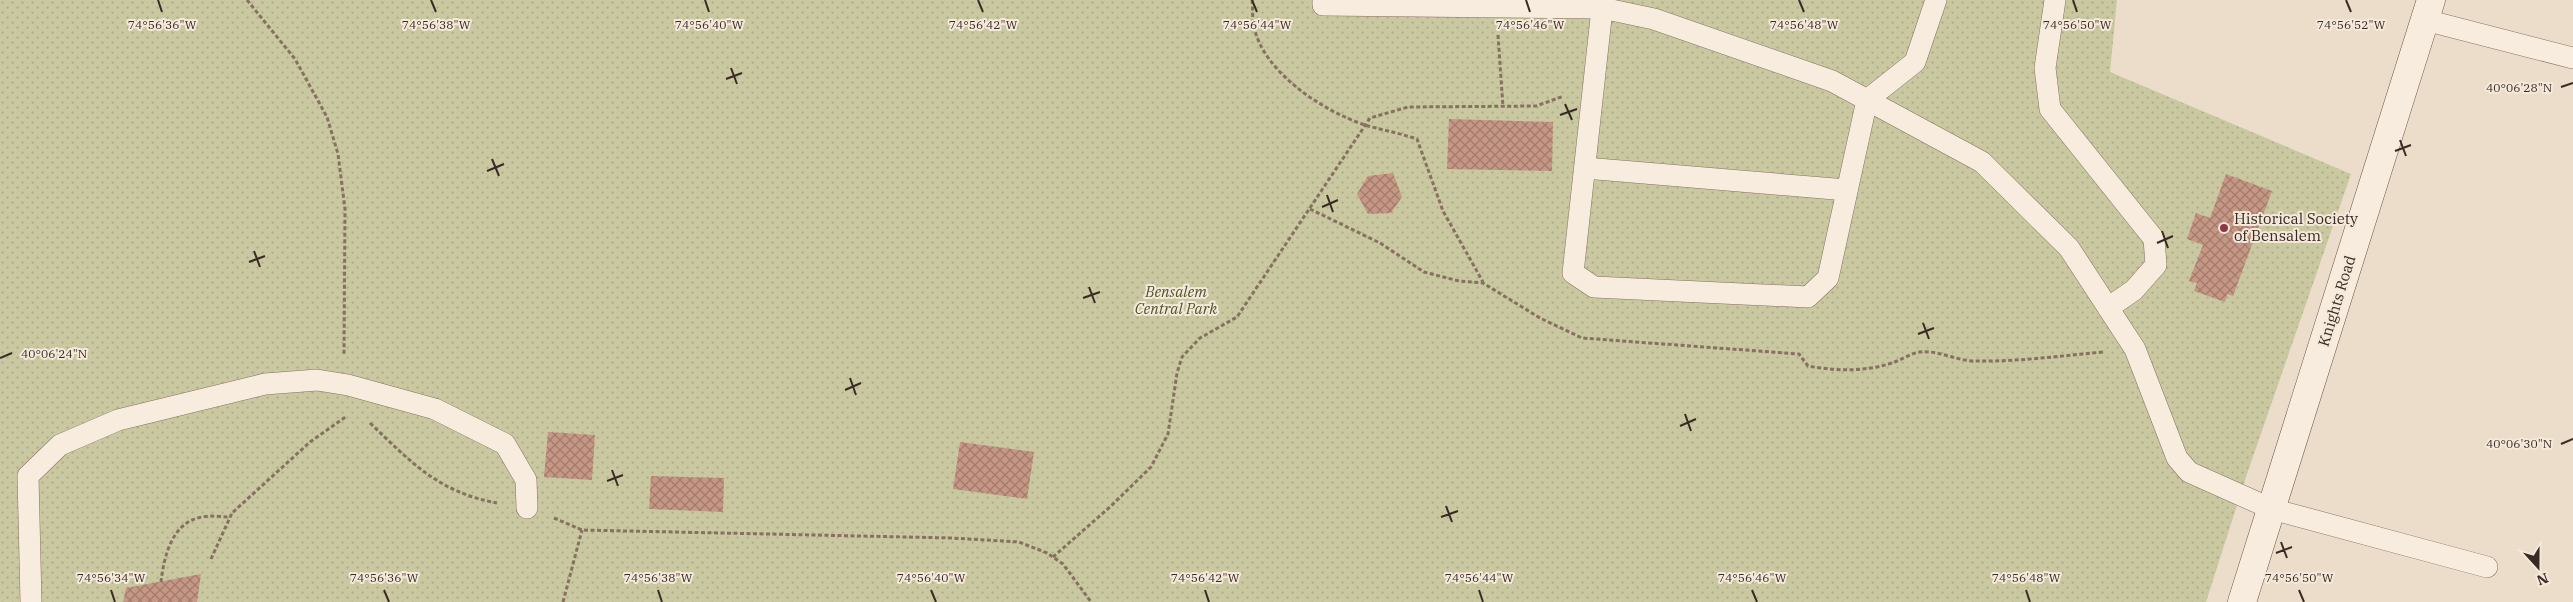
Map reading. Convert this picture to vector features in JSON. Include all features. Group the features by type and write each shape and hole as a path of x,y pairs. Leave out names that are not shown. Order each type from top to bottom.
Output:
{"main road":[{"name":"Knights Road","path":"2242,602 2428,10"}],"lane":[{"path":"1323,0 1323,5 1497,7 1603,4 1663,22 1832,81 1982,162 2069,248 2135,349 2177,458 2189,472 2272,509 2487,567"},
{"path":"1603,4 1573,273 1594,287 1808,297 1828,278 1867,100 1915,62 1936,0"},
{"path":"2055,0 2045,68 2050,108 2154,239 2156,265 2134,290 2108,308"},
{"path":"2428,10 2573,58"},
{"path":"1585,168 1847,190"},
{"path":"31,602 28,476 60,445 118,420 265,384 317,380 348,386 435,409 505,444 526,480 527,508"}],"path":[{"path":"247,0 295,59 327,117 338,154 344,209 344,366 355,409 431,478 458,493 527,508 582,530 952,538 1019,542 1064,564 1091,602"},
{"path":"1252,0 1254,27 1263,49 1281,73 1317,103 1365,125 1416,139 1443,210 1483,283"},
{"path":"1497,7 1503,107"},
{"path":"1053,557 1111,506 1151,467 1168,434 1177,373 1182,357 1200,338 1237,317 1370,118 1408,107 1536,106 1594,84"},
{"path":"1310,209 1380,243 1424,272 1460,281 1483,283 1540,318 1582,338 1799,354 1808,366 1834,371 1865,369 1892,363 1920,352 1938,353 1960,360 2005,362 2135,349"},
{"path":"211,559 232,513 310,442 355,409"},
{"path":"161,582 171,539 185,524 201,517 230,517"},
{"path":"563,602 582,530"}],"green space":[{"name":"Bensalem Central Park","path":"0,0 2117,0 2110,72 2351,174 2247,474 2206,602 0,602"}],"building":[{"path":"1449,119 1553,122 1552,171 1447,169"},
{"path":"1393,173 1402,197 1391,213 1368,214 1357,194 1368,176"},
{"name":"Historical Society of Bensalem","path":"2226,174 2272,191 2233,296 2227,294 2225,302 2194,291 2197,283 2189,281 2203,245 2187,239 2196,213 2210,218"},
{"path":"548,432 595,435 592,480 544,477"},
{"path":"960,442 1034,452 1027,499 953,489"},
{"path":"651,476 724,478 723,512 649,509"},
{"path":"201,574 197,602 123,602 126,588"}],"place":[{"name":"Historical Society of Bensalem","path":"2224,228"}]}
